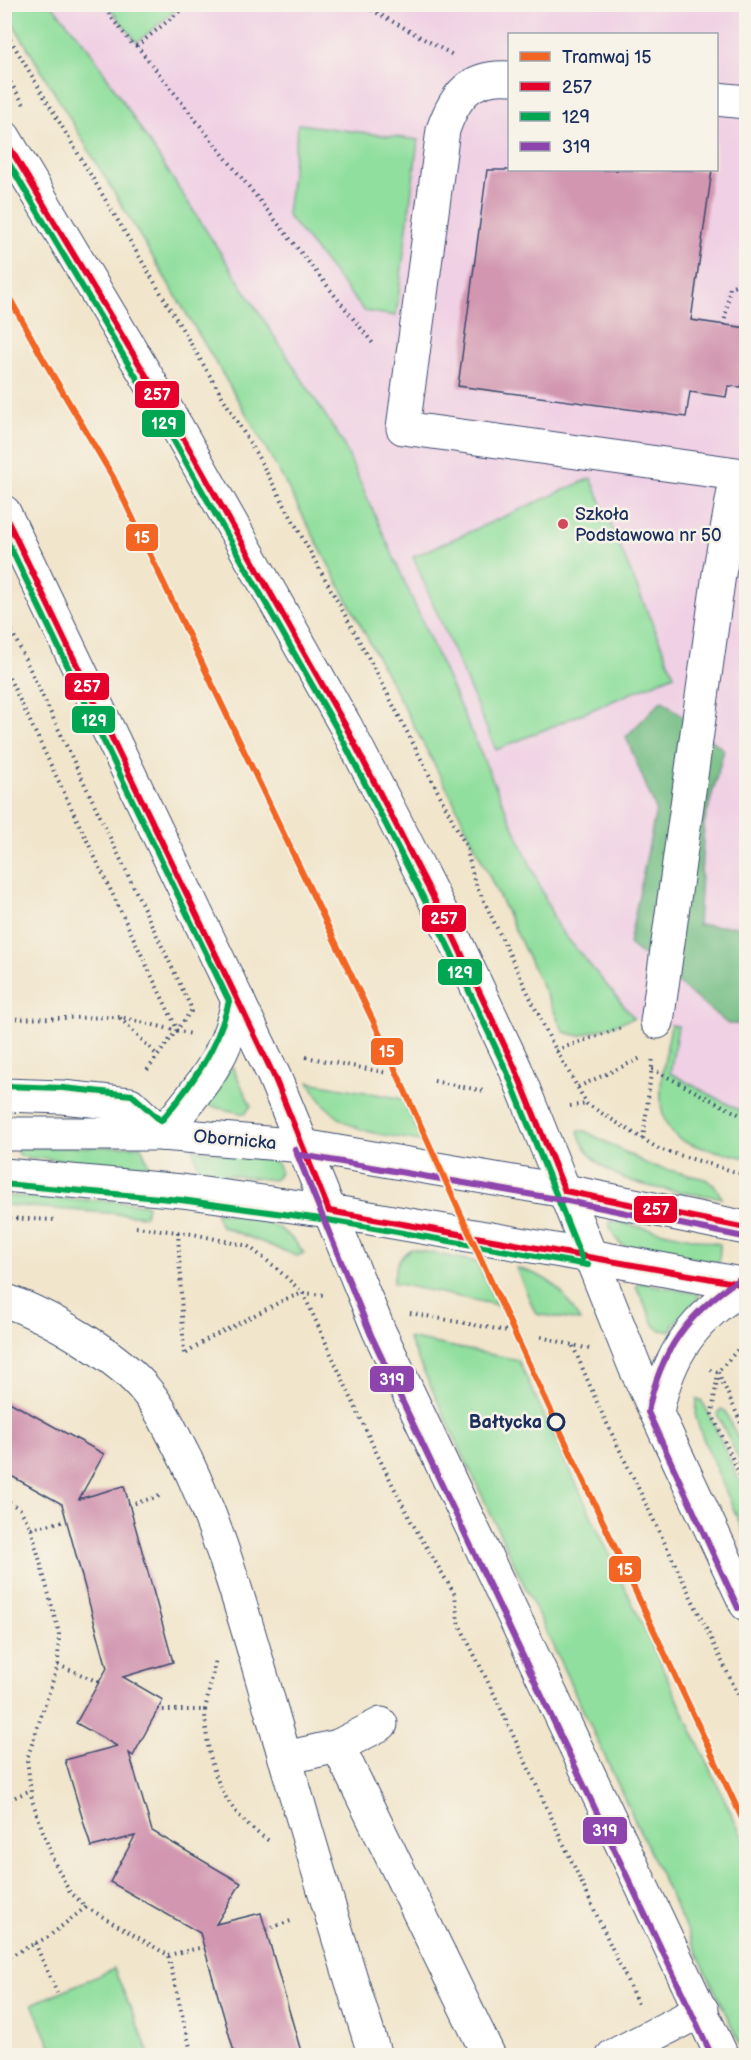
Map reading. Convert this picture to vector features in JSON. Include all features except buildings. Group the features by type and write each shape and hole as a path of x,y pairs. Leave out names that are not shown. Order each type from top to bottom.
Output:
{"main road":[{"path":"508,78 483,79 472,84 457,100 448,115 443,130 403,428 736,474 740,499 719,574 657,1022"},
{"path":"718,99 747,102"},
{"path":"4,136 178,429 345,725 455,940 515,1068 635,1367 747,1604"},
{"path":"4,512 274,1076 379,1331 722,2055"},
{"path":"4,1095 62,1096 130,1104 162,1134 217,1062 232,1026 238,1000"},
{"name":"Obornicka","path":"4,1134 162,1134 303,1146 565,1191 747,1228"},
{"path":"4,1175 183,1191 329,1211 747,1285"},
{"path":"657,1413 670,1365 683,1343 713,1308 747,1285"},
{"path":"4,1300 66,1328 118,1364 147,1391 170,1426 205,1500 243,1615 375,2055"},
{"path":"285,1758 338,1746 381,1724"},
{"path":"338,1746 489,2055"},
{"path":"613,2055 702,2010"}],"path":[{"path":"101,4 389,363 411,369"},
{"path":"137,46 189,4"},
{"path":"361,4 459,58 472,84"},
{"path":"4,29 257,455 374,668 466,846 474,880 556,1050 587,1104 659,1149 747,1175"},
{"path":"724,325 730,288 747,281"},
{"path":"4,615 190,1005 191,1011 145,1072 146,1080"},
{"path":"4,668 177,1029"},
{"path":"4,1019 120,1017 177,1029"},
{"path":"120,1017 157,1055"},
{"path":"556,1050 620,1028 656,1032 657,1022"},
{"path":"578,1087 654,1052 642,1139"},
{"path":"299,1055 388,1072"},
{"path":"652,1068 747,1118"},
{"path":"434,1081 484,1091"},
{"path":"566,1107 587,1104"},
{"path":"4,1218 65,1221"},
{"path":"132,1226 178,1232 248,1246 303,1293 376,1452 411,1521 455,1595 458,1622 640,2007"},
{"path":"178,1232 184,1355 206,1340 303,1293 323,1295"},
{"path":"406,1313 507,1331"},
{"path":"541,1336 592,1350"},
{"path":"747,1340 718,1372 712,1414 747,1488"},
{"path":"573,1346 600,1407 747,1711"},
{"path":"739,1349 747,1358"},
{"path":"700,1368 718,1372"},
{"path":"718,1372 747,1434"},
{"path":"4,1499 20,1509 31,1528 59,1633 58,1665 27,1759 31,1790 52,1857 69,1891 86,1907 168,1955 204,1947"},
{"path":"31,1528 66,1521"},
{"path":"217,1652 205,1710 210,1765 230,1804 251,1827 269,1841 290,1850 310,1844"},
{"path":"58,1665 99,1682"},
{"path":"157,1710 205,1710"},
{"path":"4,1802 31,1790"},
{"path":"4,1959 48,1937 86,1907"},
{"path":"35,1943 57,1993"},
{"path":"168,1955 192,2055"}],"shaded area":[{"name":"Szkoła Podstawowa nr 50","path":"52,5 746,5 746,1114 669,1073 677,1026 634,1018 558,927 342,441 89,49"}],"green space":[{"path":"5,4 52,5 89,49 342,441 558,927 634,1018 580,1036 564,1032 452,798 286,484 5,10"},
{"path":"107,5 182,5 137,42"},
{"path":"298,124 418,140 396,316 364,311 287,215"},
{"path":"591,478 674,675 496,750 413,557"},
{"path":"662,700 724,750 704,824 698,925 746,927 746,1024 728,1024 629,944 656,810 626,737"},
{"path":"671,1025 678,1026 670,1073 746,1114 746,1158 689,1144 671,1132 664,1119 661,1088"},
{"path":"232,1066 251,1106 245,1114 205,1105"},
{"path":"309,1082 403,1099 422,1141 386,1136 356,1128 331,1112"},
{"path":"578,1131 585,1131 649,1165 705,1179 714,1184 722,1198 659,1188 617,1175 600,1164 586,1150"},
{"path":"141,1146 149,1166 22,1157 17,1152 17,1148"},
{"path":"193,1149 274,1161 279,1168 279,1173 274,1180 200,1172"},
{"path":"5,1196 113,1201 147,1205 145,1216 5,1205"},
{"path":"215,1212 254,1218 275,1226 295,1241 304,1253 297,1256 223,1227"},
{"path":"609,1222 720,1244 719,1263 624,1246 612,1233"},
{"path":"411,1249 477,1262 497,1305 393,1283 400,1260"},
{"path":"516,1268 539,1275 555,1286 568,1301 580,1321 536,1314"},
{"path":"639,1282 698,1294 699,1297 670,1331 660,1330 655,1326 636,1286"},
{"path":"408,1338 518,1360 746,1845 746,2044 741,2046"},
{"path":"697,1399 701,1400 706,1408 746,1495 746,1538 702,1436 696,1418"},
{"path":"721,1409 725,1411 746,1455 746,1474 717,1414"},
{"path":"114,1969 150,2055 55,2055 32,2004"}],"tram line":[{"name":"15","path":"4,288 113,477 377,1029 514,1332 746,1827"}],"transit line":[{"name":"257","path":"4,138 178,429 345,725 455,940 515,1068 565,1191"},
{"name":"129","path":"4,155 170,434 337,729 447,944 507,1072 582,1259"},
{"name":"257","path":"4,513 274,1076 329,1211"},
{"name":"129","path":"4,534 229,1001 211,1050 183,1093 161,1121 132,1095 63,1088 4,1086"},
{"name":"319","path":"295,1149 371,1335 712,2056"},
{"name":"319","path":"301,1155 563,1200 744,1237"},
{"name":"129","path":"4,1184 181,1200 328,1220 588,1265"},
{"name":"257","path":"565,1191 746,1228"},
{"name":"257","path":"329,1211 746,1285"},
{"name":"319","path":"738,1608 648,1412 660,1370 680,1334 706,1305 741,1278"}],"place":[{"name":"Szkoła Podstawowa nr 50","path":"563,524"},
{"name":"Bałtycka","path":"556,1422"}]}
